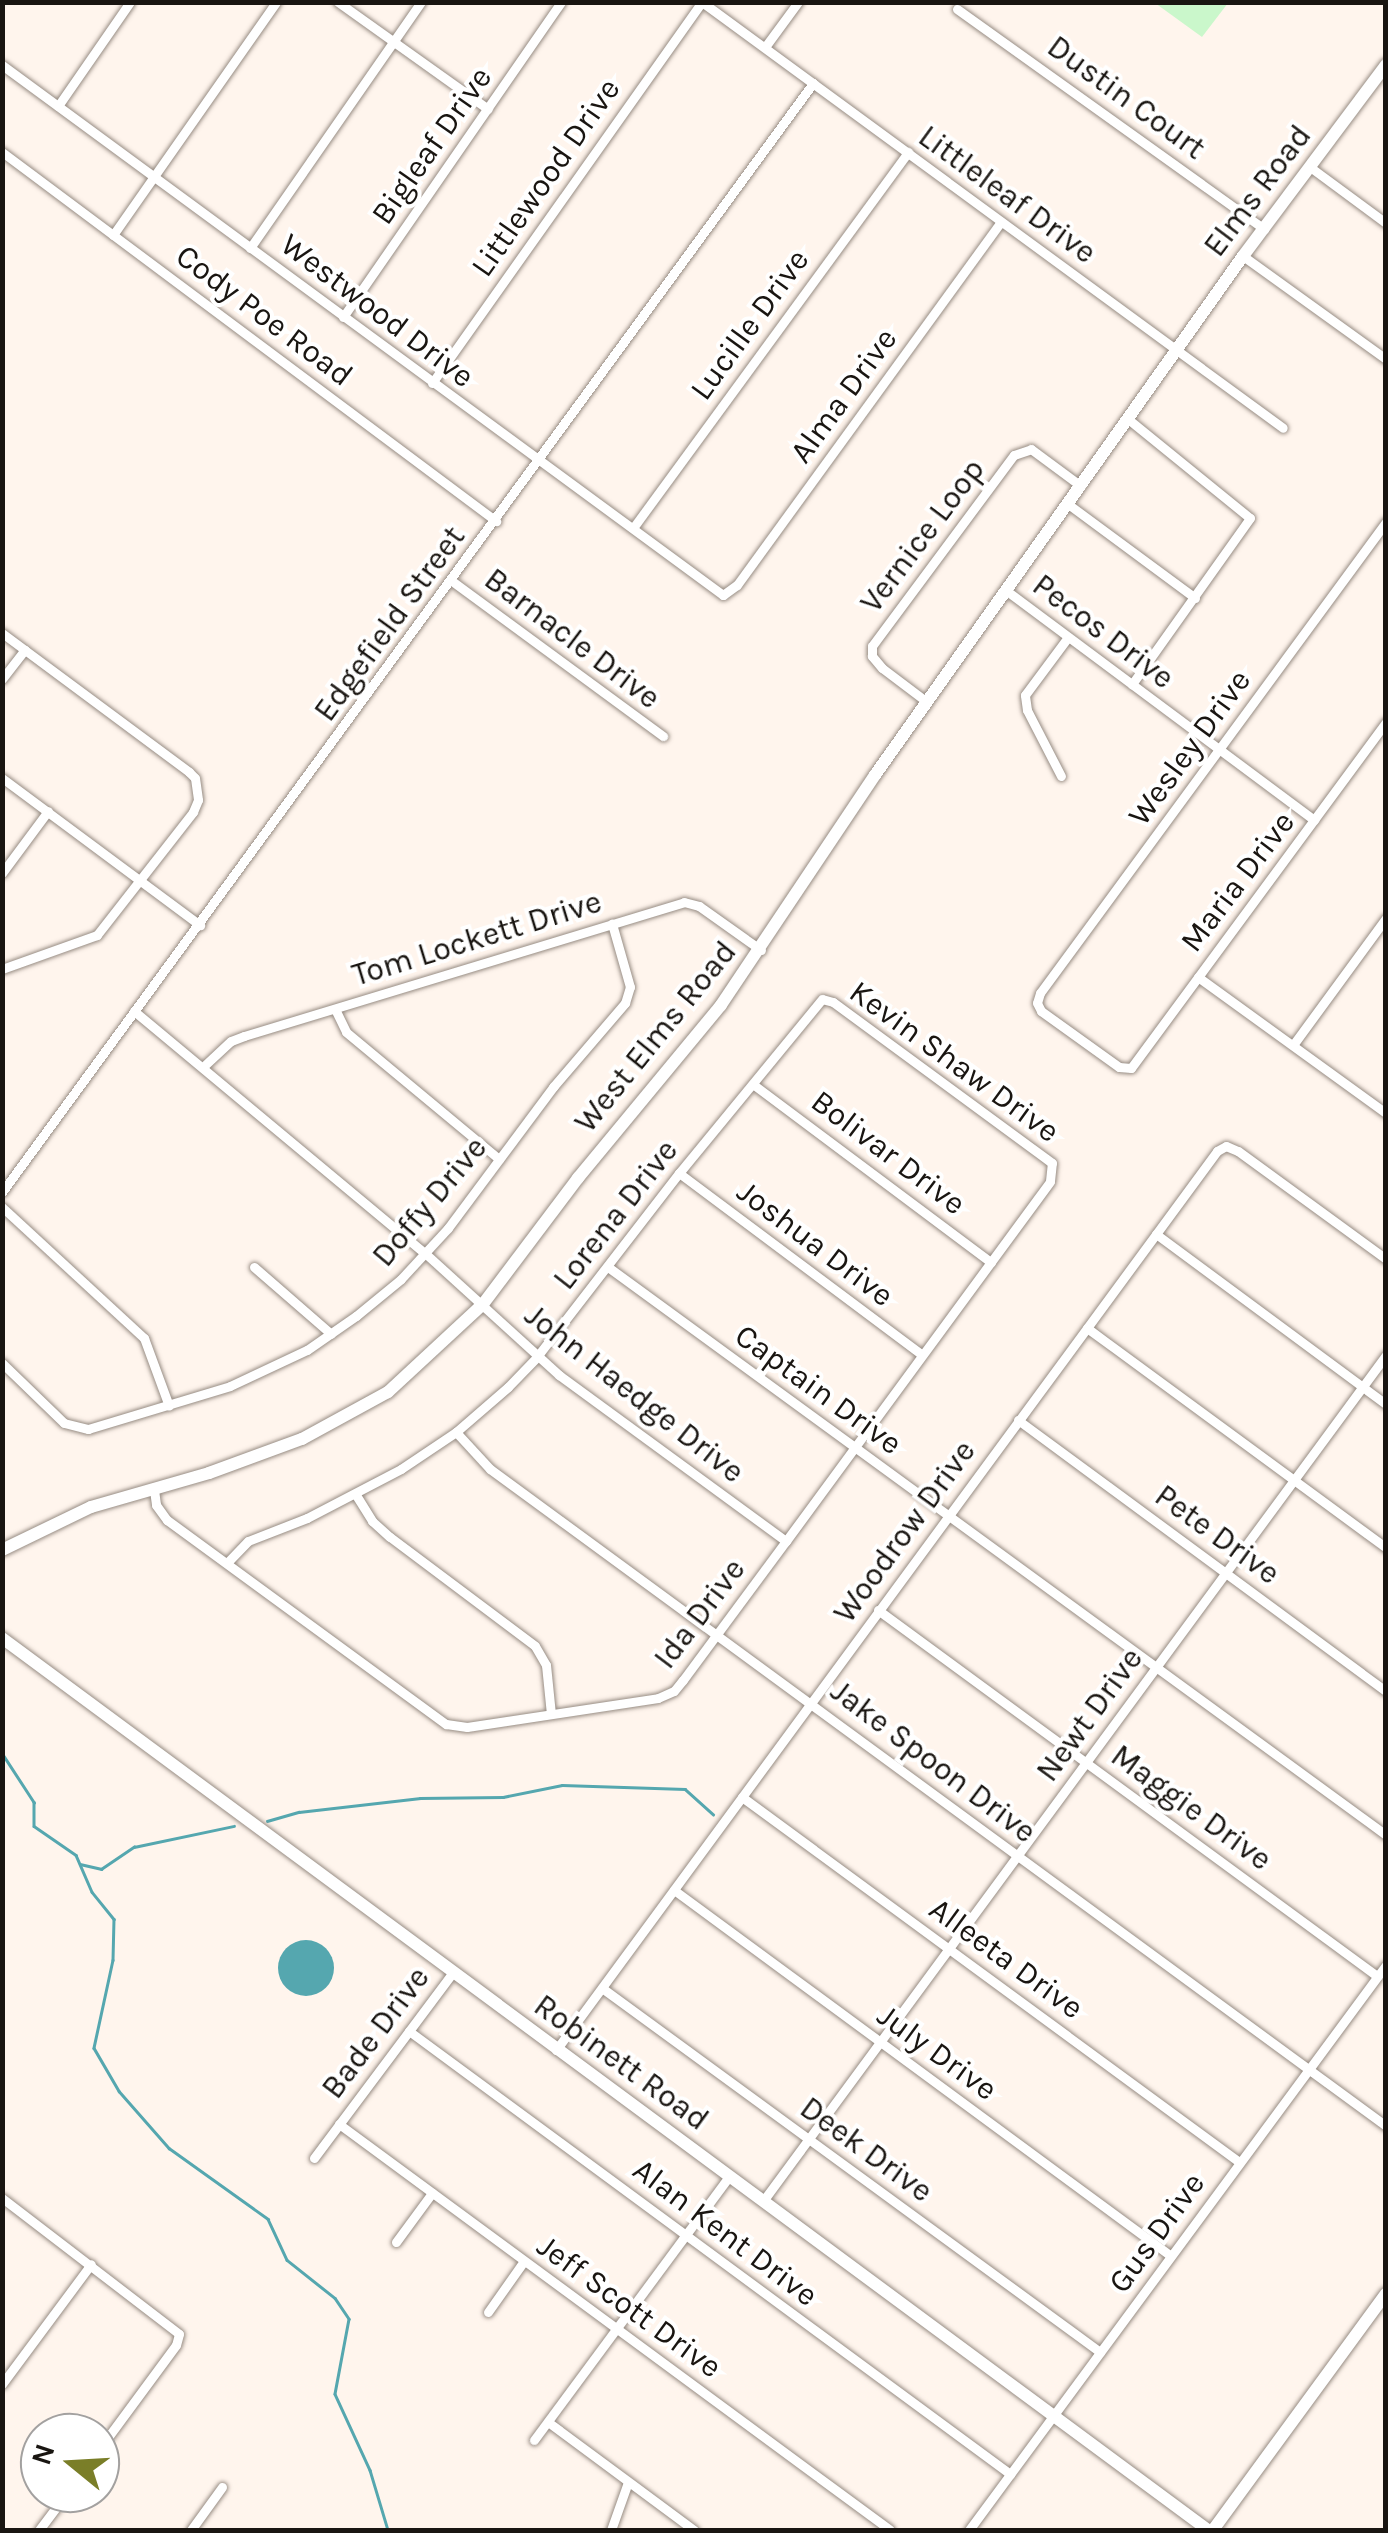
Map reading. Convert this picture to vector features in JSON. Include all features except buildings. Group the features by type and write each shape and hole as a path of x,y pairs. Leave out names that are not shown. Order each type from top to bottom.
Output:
{"main road":[{"name":"Elms Road","path":"1176,350 1383,73"},
{"name":"West Elms Road","path":"2,1550 91,1507 264,1455 343,1417 388,1392 482,1304 762,950 927,702 1176,350"},
{"name":"Robinett Road","path":"2,1638 1211,2530"},
{"path":"1211,2530 1386,2294"}],"street":[{"path":"58,106 130,2"},
{"path":"113,234 276,2"},
{"path":"338,2 488,109"},
{"path":"250,248 421,2"},
{"name":"Bigleaf Drive","path":"343,317 561,2"},
{"name":"Littleleaf Drive","path":"702,2 1282,428"},
{"name":"Littlewood Drive","path":"432,383 702,2"},
{"path":"765,47 798,2"},
{"name":"Dustin Court","path":"957,8 1264,230"},
{"name":"Westwood Drive","path":"2,64 724,595"},
{"name":"Edgefield Street","path":"2,1192 814,83"},
{"name":"Cody Poe Road","path":"2,152 496,521"},
{"name":"Lucille Drive","path":"633,528 908,152"},
{"path":"1310,167 1386,223"},
{"name":"Alma Drive","path":"724,595 770,541 1001,222"},
{"path":"1243,256 1386,359"},
{"path":"1128,419 1250,518 1132,684"},
{"name":"Vernice Loop","path":"927,702 882,668 872,656 872,646 1014,455 1031,450 1081,486"},
{"path":"1068,504 1196,598"},
{"name":"Wesley Drive","path":"1128,1070 1056,1022 1037,1004 1040,993 1386,522"},
{"name":"Barnacle Drive","path":"452,580 663,736"},
{"name":"Pecos Drive","path":"1006,591 1314,820"},
{"path":"2,633 195,778 198,800 141,882 97,935 2,969"},
{"path":"1061,776 1028,710 1026,694 1068,637"},
{"path":"2,680 25,650"},
{"name":"Maria Drive","path":"1128,1070 1386,722"},
{"path":"2,778 200,925"},
{"path":"2,872 48,811"},
{"name":"Tom Lockett Drive","path":"204,1065 231,1041 692,903 762,950"},
{"path":"1293,1045 1386,918"},
{"name":"Doffy Drive","path":"2,1363 72,1428 88,1429 168,1406 271,1369 331,1334 380,1298 426,1254 628,996 629,978 612,924"},
{"path":"1198,978 1386,1113"},
{"name":"Lorena Drive","path":"227,1563 248,1541 356,1495 456,1432 537,1357 678,1173 822,1000"},
{"name":"Kevin Shaw Drive","path":"822,1000 833,1002 1048,1158 1054,1170"},
{"path":"335,1009 346,1032 500,1159"},
{"name":"John Haedge Drive","path":"134,1011 204,1065 426,1254 537,1357 786,1541"},
{"name":"Bolivar Drive","path":"754,1085 991,1262"},
{"name":"Woodrow Drive","path":"556,2050 1217,1151 1226,1146 1386,1259"},
{"name":"Ida Drive","path":"154,1490 156,1505 167,1520 446,1724 466,1727 667,1695 786,1541 1054,1170"},
{"name":"Joshua Drive","path":"678,1173 921,1354"},
{"path":"2,1206 144,1338 168,1406"},
{"path":"1156,1234 1386,1404"},
{"path":"254,1266 331,1334"},
{"name":"Captain Drive","path":"608,1266 1386,1835"},
{"path":"1086,1328 1386,1548"},
{"name":"Newt Drive","path":"763,2201 1386,1356"},
{"name":"Pete Drive","path":"1018,1420 1386,1691"},
{"name":"Jake Spoon Drive","path":"456,1432 490,1469 1386,2126"},
{"path":"356,1495 390,1538 535,1646 546,1665 551,1714"},
{"name":"Maggie Drive","path":"878,1610 1378,1976"},
{"name":"Alleeta Drive","path":"742,1797 1239,2162"},
{"name":"July Drive","path":"674,1890 1171,2256"},
{"name":"Gus Drive","path":"968,2530 1386,1965"},
{"name":"Bade Drive","path":"314,2158 453,1972"},
{"name":"Deek Drive","path":"602,1988 1100,2352"},
{"name":"Alan Kent Drive","path":"409,2031 1010,2474"},
{"name":"Jeff Scott Drive","path":"339,2124 890,2530"},
{"path":"534,2440 729,2176"},
{"path":"396,2242 432,2193"},
{"path":"2,2198 179,2334 176,2345 120,2421"},
{"path":"488,2312 524,2261"},
{"path":"2,2384 92,2264"},
{"path":"548,2422 694,2530"},
{"path":"612,2530 628,2482"},
{"path":"191,2530 222,2487"}],"green space":[{"path":"1155,3 1228,3 1202,37"}],"water":[{"path":"306,1940 326,1948 334,1968 326,1988 306,1996 286,1988 278,1968 286,1948"}],"waterway":[{"path":"2,1753 34,1802 34,1826 76,1855 92,1892 114,1919 113,1960 94,2048 119,2091 169,2148 268,2219 287,2260 335,2298 349,2319 335,2394 370,2470 388,2530"},
{"path":"267,1821 299,1812 420,1798 503,1797 562,1785 685,1789 713,1814"},
{"path":"80,1864 101,1869 134,1847 234,1826"}]}
